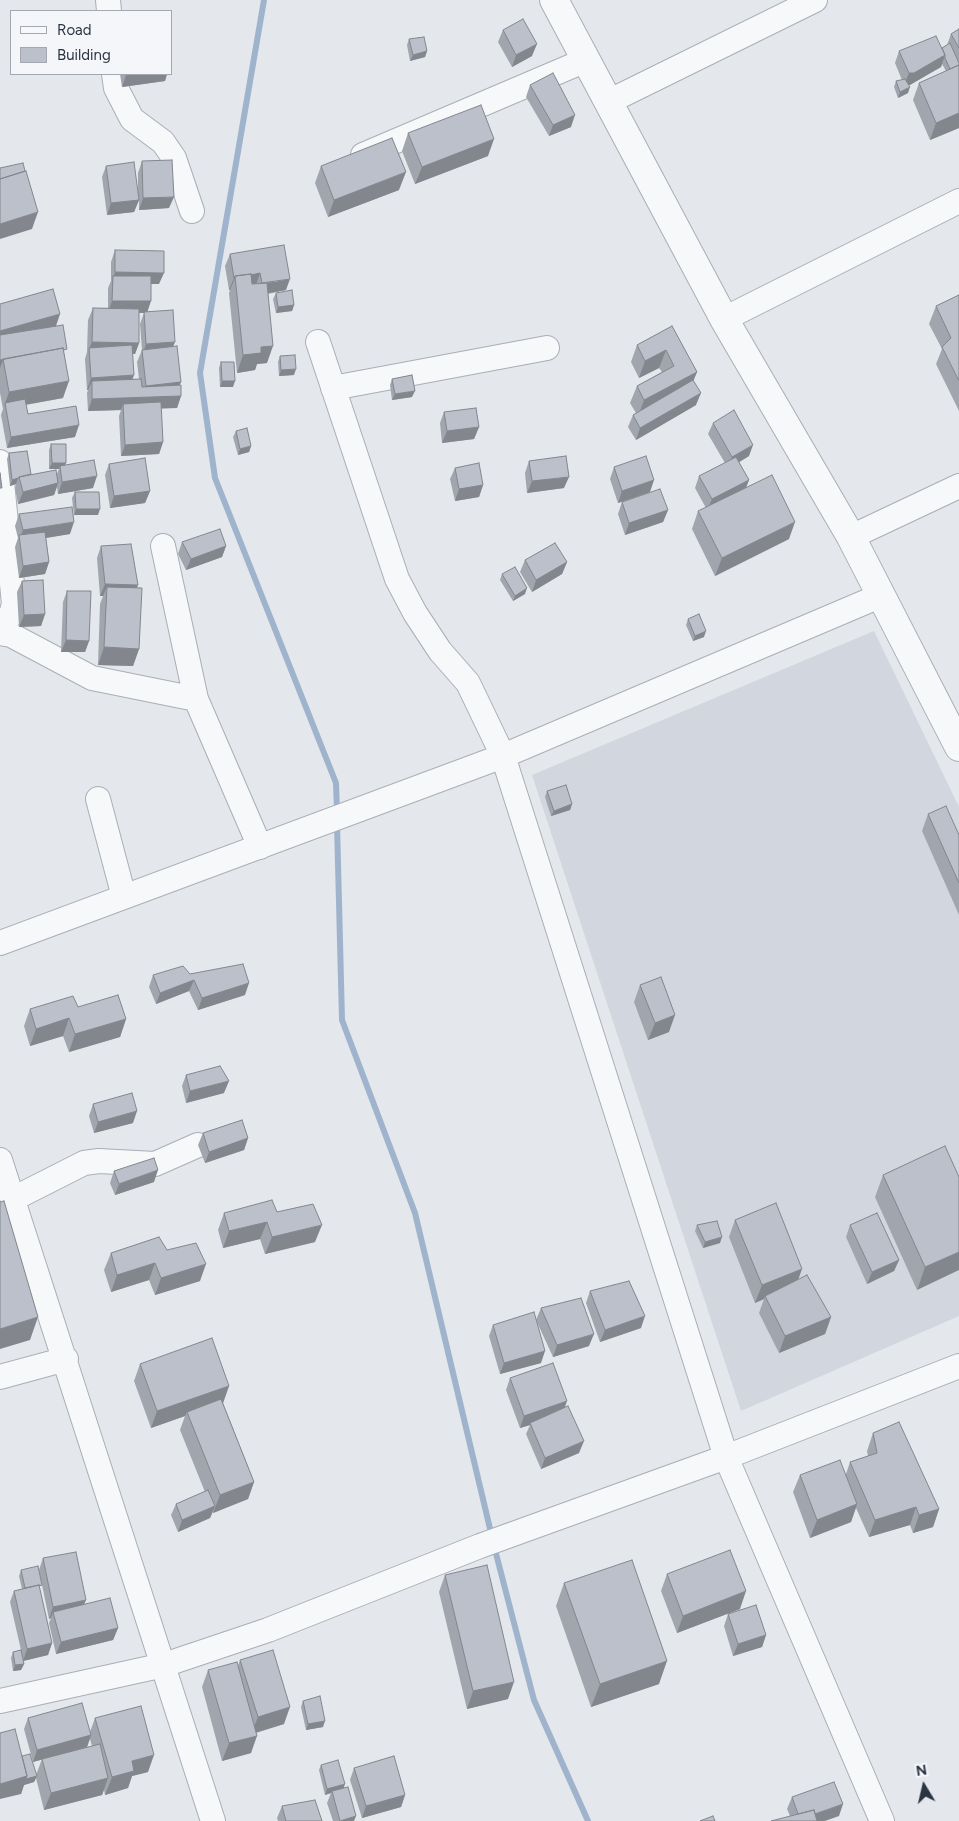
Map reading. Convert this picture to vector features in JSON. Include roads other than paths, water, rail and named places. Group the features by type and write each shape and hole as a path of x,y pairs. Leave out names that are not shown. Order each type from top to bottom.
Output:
{"street":[{"path":"554,0 724,319 851,537 959,747"},
{"path":"608,102 815,0"},
{"path":"352,160 586,60"},
{"path":"114,75 116,88 132,119 163,142 174,158 192,211"},
{"path":"724,319 959,201"},
{"path":"318,342 397,579 414,613 440,651 468,683 503,756 726,1457 882,1821"},
{"path":"334,388 547,348"},
{"path":"0,462 14,604 11,615 0,623"},
{"path":"851,537 959,486"},
{"path":"163,546 196,699 260,846"},
{"path":"0,943 503,756 882,595"},
{"path":"0,633 11,636 92,678 196,699"},
{"path":"98,799 124,897"},
{"path":"13,1199 84,1164 99,1161 154,1164 198,1145"},
{"path":"0,1160 66,1359 213,1821"},
{"path":"0,1377 66,1359"},
{"path":"0,1700 164,1664 268,1630 480,1546 726,1457 959,1366"}],"waterway":[{"path":"264,0 200,373 215,478 336,783 337,812"},
{"path":"337,824 342,1020 415,1213 492,1537"},
{"path":"494,1546 534,1700 588,1821"}]}
